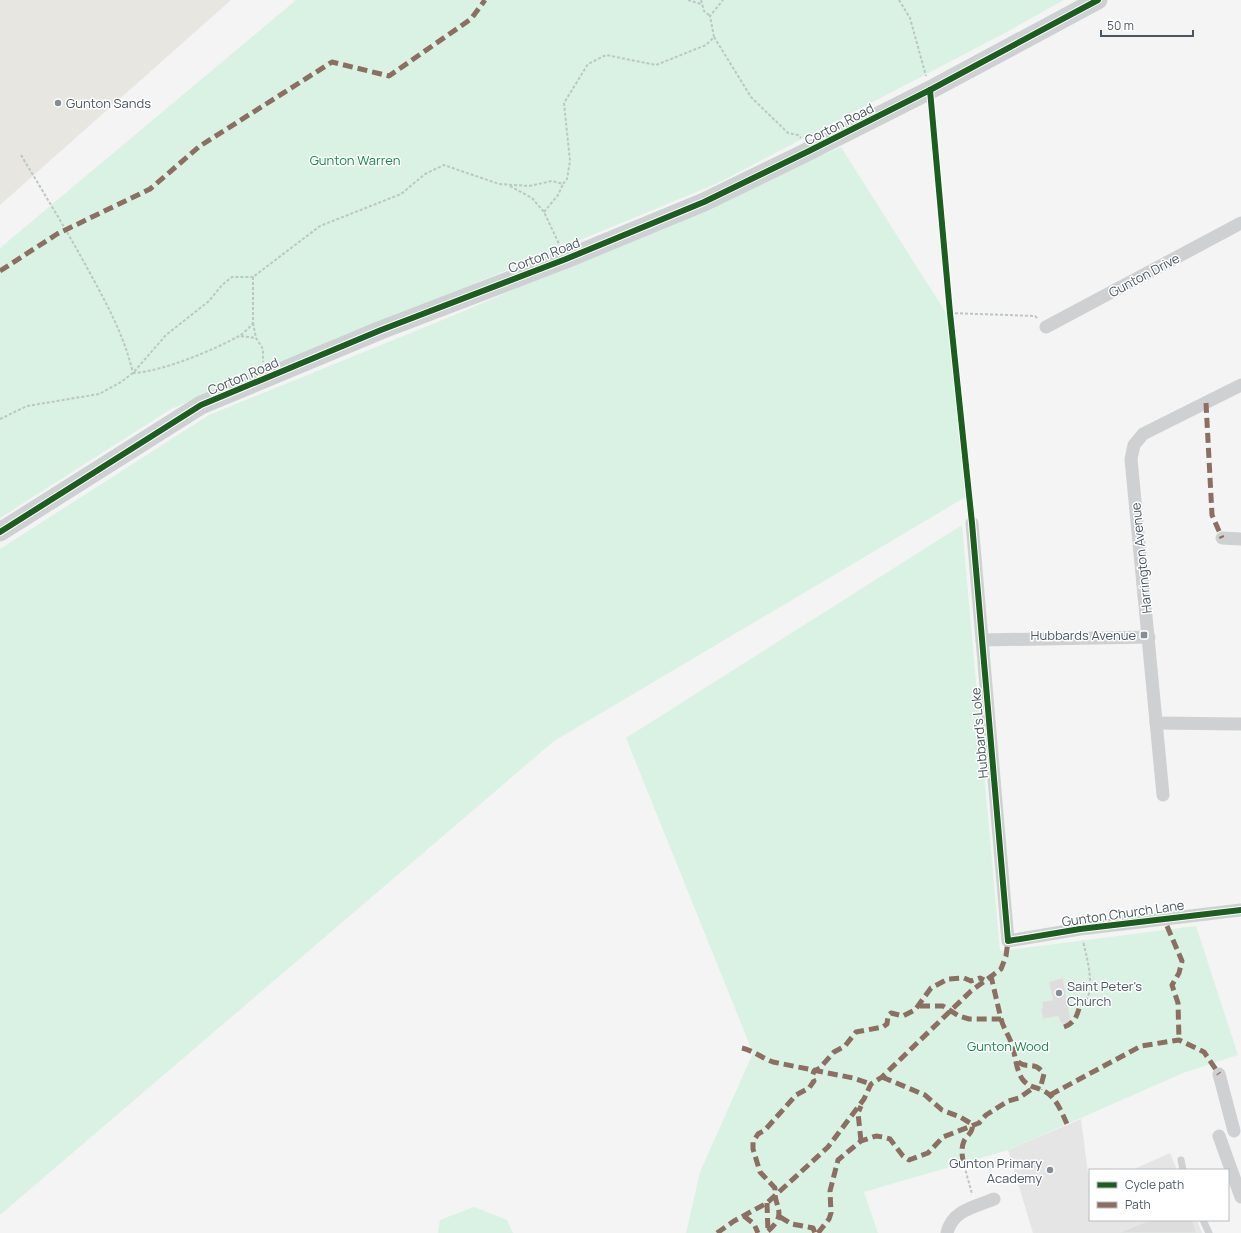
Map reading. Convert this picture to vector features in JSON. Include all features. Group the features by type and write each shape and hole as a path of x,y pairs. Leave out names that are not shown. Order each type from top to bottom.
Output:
{"main road":[{"name":"Corton Road","path":"0,532 201,405 381,330 566,259 704,202 930,90 1098,0"}],"street":[{"name":"Gunton Drive","path":"1046,327 1241,223"},
{"name":"Harrington Avenue","path":"1163,795 1131,459 1134,445 1143,434 1241,386"},
{"name":"Hubbard's Loke","path":"972,523 1008,941"},
{"path":"1222,538 1241,539"},
{"path":"982,640 1149,637"},
{"path":"1156,723 1241,724"},
{"name":"Gunton Church Lane","path":"1008,941 1080,929 1241,910"},
{"path":"1219,1074 1238,1131 1213,1138 1227,1169"},
{"path":"1229,1172 1241,1198"},
{"path":"947,1233 949,1224 956,1214 994,1199"}],"lane":[{"path":"1180,1160 1183,1169"},
{"path":"1203,1221 1209,1233"}],"path":[{"path":"688,0 701,4"},
{"path":"701,0 704,11 710,16 714,37 751,97 788,133 798,135 804,141 809,151"},
{"path":"710,16 723,0"},
{"path":"900,0 910,18 930,90"},
{"path":"544,212 558,195 567,179 570,161 564,103 588,64 606,55 656,65 706,45 714,37"},
{"path":"21,155 66,230 116,321 127,347 133,373"},
{"path":"0,419 28,406 99,394 133,373 166,335 209,301 222,285 232,277 254,277 320,226 401,194 425,174 444,165 499,184 529,186 552,181 563,184"},
{"path":"510,186 532,198 544,212 566,259"},
{"path":"254,277 253,324 256,338 263,349 262,363 267,378"},
{"path":"950,306 951,321"},
{"path":"950,313 1035,316 1046,327"},
{"path":"133,373 144,373 184,360 240,336 253,324"},
{"path":"240,336 256,338"},
{"path":"1073,1006 1082,1004 1089,996 1089,964 1082,938"},
{"path":"963,1161 976,1206"}],"shaded area":[{"name":"Gunton Primary Academy","path":"1081,1119 1089,1181 1089,1221 1197,1221 1202,1233 1033,1233 1008,1150"},
{"path":"1170,1153 1177,1169 1134,1169"}],"green space":[{"name":"Gunton Warren","path":"296,0 1064,0 1003,34 718,183 171,409 0,518 0,248"},
{"path":"841,147 953,324 969,495 554,741 0,1215 0,549 209,415 462,312"},
{"name":"Gunton Wood","path":"962,525 1000,951 1196,926 1238,1055 1183,1073 1008,1150 864,1192 878,1233 686,1233 700,1172 753,1053 626,738"},
{"path":"474,1207 507,1220 513,1233 438,1233 440,1220"}],"sand":[{"name":"Gunton Sands","path":"0,0 231,0 0,205"}],"building":[{"name":"Saint Peter's Church","path":"1063,978 1071,1022 1065,1024 1061,1023 1058,1016 1043,1019 1041,1009 1043,1008 1042,1002 1053,1000 1049,982"},
{"path":"1148,1221 1192,1221 1197,1233 1118,1233"}],"marked path":[{"path":"0,271 57,234 150,189 200,146 332,62 389,76 471,19 485,0"},
{"path":"1206,403 1212,515 1222,538"},
{"path":"1167,926 1182,961 1179,973 1172,985 1178,1003 1179,1040"},
{"path":"717,1233 734,1221 767,1203 828,1147 864,1099 871,1084 882,1077 971,991 1001,969 1006,956 1008,941"},
{"path":"920,1006 943,1006 959,1016 969,1019 1001,1019 991,976"},
{"path":"768,1231 778,1219 779,1210 775,1195 775,1188 760,1172 753,1149 753,1142 758,1134 765,1130 796,1095 809,1088 814,1081 812,1077 814,1071 820,1068 834,1052 845,1046 856,1032 883,1027 887,1024 888,1016 891,1013 903,1016 915,1010 931,988 948,979 964,978 971,981 980,978 984,980"},
{"path":"1064,1027 1075,1019 1080,1005"},
{"path":"1001,1019 1013,1047 1020,1076 1025,1082 1051,1096 1058,1104 1067,1124"},
{"path":"1050,1095 1141,1046 1179,1040 1204,1052 1219,1074"},
{"path":"742,1048 773,1062 853,1078 871,1084"},
{"path":"1018,1062 1037,1067 1044,1074 1040,1089"},
{"path":"882,1077 925,1095 942,1110 960,1117 972,1124 971,1131 962,1146 963,1161"},
{"path":"818,1233 829,1219 831,1213 830,1191 838,1160 861,1141 876,1136 890,1139 903,1156 909,1160 928,1153 943,1137 979,1123 986,1115 1008,1101 1019,1098 1033,1088"},
{"path":"861,1106 858,1113 861,1141"},
{"path":"767,1203 768,1233"},
{"path":"744,1216 754,1224 758,1233"},
{"path":"780,1217 792,1224 813,1228 815,1233"}],"cycle path":[{"path":"0,532 201,405 381,330 566,259 704,202 930,90 1098,0"},
{"path":"930,90 950,313 972,523 1008,941 1080,929 1241,910"}],"place":[{"name":"Gunton Sands","path":"58,103"},
{"name":"Hubbards Avenue","path":"1144,635"},
{"name":"Saint Peter's Church","path":"1059,993"},
{"name":"Gunton Primary Academy","path":"1050,1170"}]}
